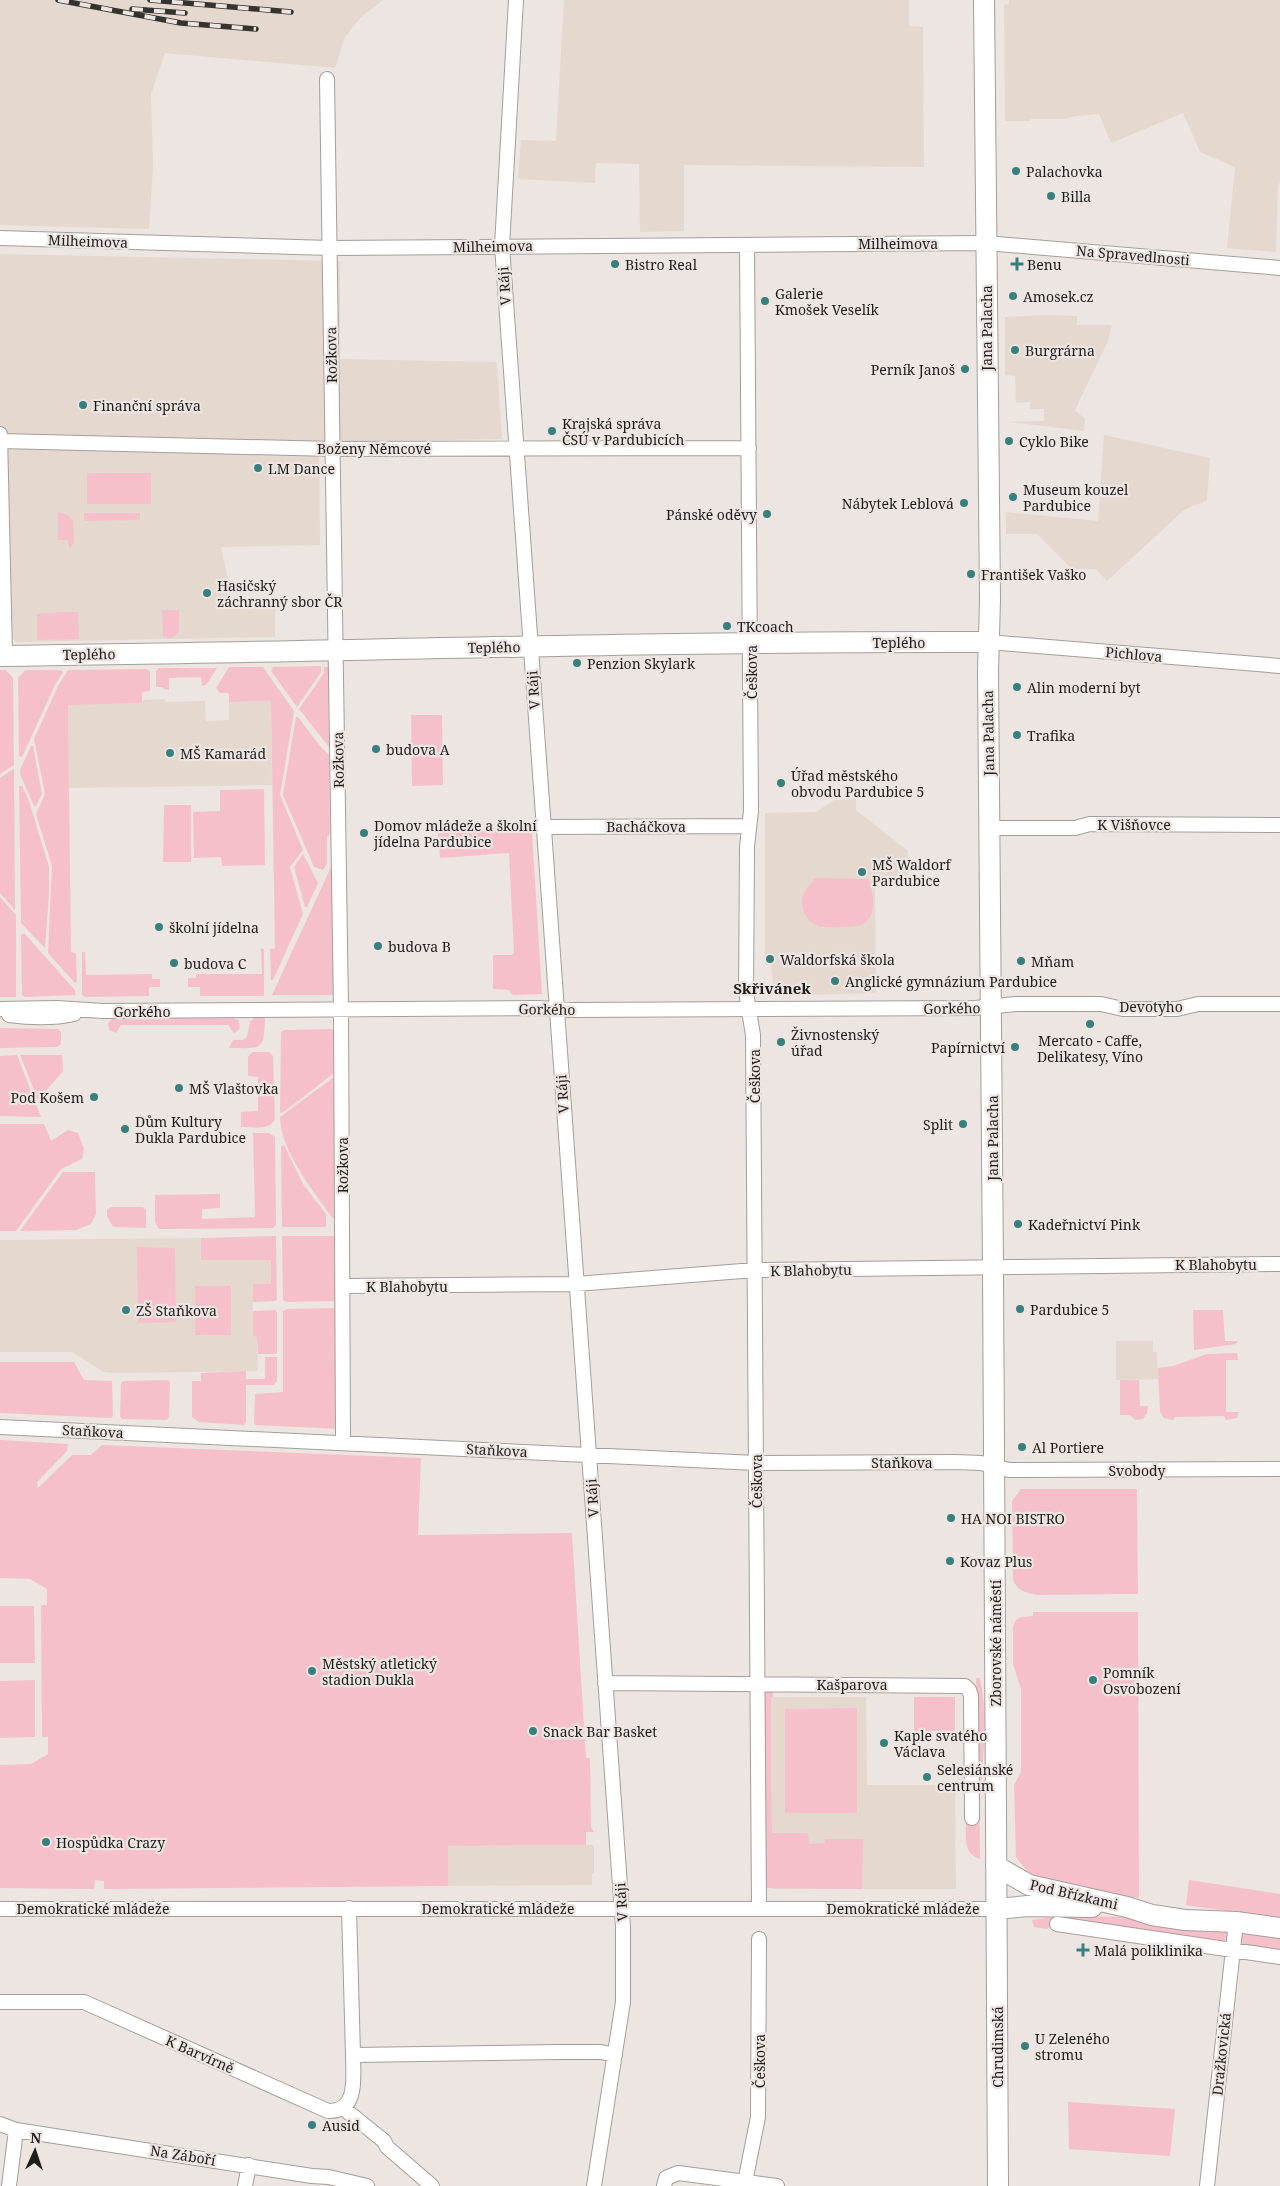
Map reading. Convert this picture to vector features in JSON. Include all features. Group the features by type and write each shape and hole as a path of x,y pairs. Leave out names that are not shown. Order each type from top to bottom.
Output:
{"main road":[{"name":"Jana Palacha","path":"984,0 990,599 988,642 995,1467"},
{"name":"Teplého","path":"2,656 530,646 988,642"},
{"name":"Zborovské náměstí","path":"995,1467 996,1909"},
{"name":"Pod Břízkami","path":"996,1866 1028,1884 1127,1907 1152,1915 1178,1919 1236,1922 1280,1928"},
{"name":"Pod Břízkami","path":"996,1909 1028,1906 1127,1907"},
{"name":"Chrudimská","path":"996,1909 998,2186"}],"street":[{"name":"V Ráji","path":"516,0 502,246 622,1908 623,1990 615,2055 611,2066 594,2186"},
{"name":"Rožkova","path":"327,78 341,1009 344,1442"},
{"name":"Milheimova","path":"0,238 330,248 986,243"},
{"name":"Na Spravedlnosti","path":"986,243 1280,268"},
{"name":"Češkova","path":"748,245 751,811 747,847 746,992 753,1034 759,1908"},
{"path":"0,431 2,656"},
{"name":"Boženy Němcové","path":"0,441 333,449 749,448"},
{"name":"Pichlova","path":"988,642 1280,666"},
{"name":"K Višňovce","path":"990,828 1075,828 1090,824 1280,825"},
{"name":"Bacháčkova","path":"543,827 749,826"},
{"name":"Devotyho","path":"991,1007 1016,1004 1101,1004 1123,1009 1177,1009 1198,1004 1280,1004"},
{"name":"Gorkého","path":"0,1009 57,1008 102,1011 341,1009 750,1010 991,1007"},
{"name":"Gorkého","path":"0,1014 28,1018 56,1017 102,1011"},
{"name":"K Blahobytu","path":"343,1286 576,1284 755,1270 1153,1267 1169,1264 1280,1264"},
{"name":"Staňkova","path":"0,1426 756,1463 956,1462 981,1463 995,1467"},
{"name":"Svobody","path":"995,1467 1009,1470 1280,1470"},
{"name":"Kašparova","path":"605,1683 959,1685 967,1687 970,1696 972,1818"},
{"path":"349,1908 354,2055 353,2092 350,2100 343,2108 384,2141 387,2147 432,2186"},
{"name":"Demokratické mládeže","path":"0,1909 996,1909"},
{"name":"Dražkovická","path":"1207,2186 1236,1922"},
{"name":"Pod Břízkami","path":"1057,1924 1280,1957"},
{"name":"Češkova","path":"745,2182 759,2109 759,1939"},
{"name":"K Barvírně","path":"0,2002 84,2002 322,2109 334,2111 343,2108"},
{"path":"354,2055 559,2052 601,2052 615,2055"},
{"name":"Na Záboří","path":"0,2124 16,2130 312,2176 329,2177 367,2186"},
{"path":"9,2186 16,2130"},
{"path":"245,2186 248,2165"},
{"path":"664,2186 666,2178 678,2173 777,2186"}],"shaded area":[{"path":"0,0 383,0 361,17 345,37 335,68 165,53 151,94 153,166 149,229 0,225"},
{"path":"564,0 909,0 909,26 923,27 924,167 684,165 684,231 640,232 639,164 596,163 595,183 518,179 521,140 556,141"},
{"path":"1009,0 1280,0 1280,181 1278,187 1276,252 1227,248 1235,167 1200,152 1183,113 1111,143 1099,114 1065,119 1005,121 1004,5 1009,4"},
{"path":"0,254 340,261 340,359 497,362 502,439 319,442 320,545 221,547 229,584 231,608 275,608 275,637 16,642 0,623"},
{"path":"1077,316 1077,325 1112,325 1108,341 1075,410 1085,419 1084,431 1009,422 1044,421 1044,409 1030,409 1030,402 1016,403 1015,376 1005,375 1005,317"},
{"path":"1104,435 1210,458 1207,500 1184,510 1107,581 1096,569 1072,569 1037,534 1006,534 1006,512 1098,521"},
{"path":"87,473 151,473 151,504 87,504"},
{"path":"58,512 68,515 73,521 74,542 70,548 67,540 58,540"},
{"path":"84,513 140,513 140,520 84,521"},
{"path":"162,610 179,610 179,631 173,638 163,637"},
{"path":"78,612 79,639 37,640 37,614"},
{"path":"321,666 321,672 297,707 271,671 273,667"},
{"path":"229,667 263,667 294,711 280,795 303,850 290,867 303,914 273,980 271,980 270,949 275,949 271,701 229,702 229,693 220,693 216,688"},
{"path":"324,667 328,667 329,747 299,709 324,673"},
{"path":"159,668 217,668 206,685 202,686 201,677 169,678 169,690 163,687 156,687 156,671"},
{"path":"146,669 150,671 150,691 142,692 142,703 68,705 71,952 76,953 77,982 75,983 48,953 52,866 36,814 45,794 34,739 58,686 68,670"},
{"path":"0,670 6,670 13,678 14,765 0,774"},
{"path":"25,670 61,670 63,672 55,685 22,757 19,756 18,678"},
{"name":"MŠ Kamarád","path":"165,699 165,702 205,701 206,721 229,720 229,702 271,701 272,785 69,788 68,704 142,703 142,700"},
{"path":"411,715 442,715 443,785 412,786"},
{"path":"296,717 298,717 329,755 330,834 327,837 327,864 323,870 314,867 283,795"},
{"path":"31,746 33,746 42,794 36,806 34,806 20,774"},
{"path":"13,769 15,910 0,893 0,778"},
{"path":"19,786 22,786 29,801 49,867 45,948 21,923"},
{"path":"264,789 265,865 222,866 221,857 194,858 193,812 220,811 220,790"},
{"path":"856,799 856,810 908,851 908,879 875,879 876,993 804,995 802,988 776,988 773,985 771,965 766,965 765,963 765,813 816,812 834,800"},
{"path":"164,805 191,805 191,862 163,862"},
{"path":"512,830 512,833 532,832 542,994 513,995 509,990 493,989 493,955 512,955 514,953 509,853 440,858 438,833"},
{"path":"303,854 318,883 307,907 305,907 294,867"},
{"path":"332,865 333,977 337,978 337,995 272,995"},
{"path":"813,878 869,879 873,898 869,918 864,923 849,927 820,927 813,923 804,912 802,899"},
{"path":"0,897 16,915 16,997 0,997"},
{"path":"24,933 75,990 75,995 25,997 22,995 21,935"},
{"path":"261,949 264,949 264,996 200,996 200,987 188,987 188,978 196,978 196,974 262,974"},
{"path":"82,952 85,952 86,975 152,974 152,979 160,979 160,987 149,987 149,996 85,997 82,995"},
{"path":"255,1017 265,1017 264,1037 259,1046 229,1048 233,1040 243,1040 247,1037 250,1022"},
{"path":"113,1018 233,1018 238,1020 240,1026 239,1030 234,1033 228,1025 121,1025 116,1033 109,1030 108,1023"},
{"path":"0,1028 58,1029 61,1032 61,1044 57,1047 0,1048"},
{"path":"334,1029 334,1073 284,1112 280,1113 281,1032 284,1030"},
{"path":"252,1052 269,1052 273,1056 275,1119 269,1125 260,1128 241,1127 241,1112 258,1111 258,1077 248,1076 248,1057"},
{"path":"17,1055 41,1117 0,1116 0,1056"},
{"path":"20,1055 62,1055 63,1071 38,1100"},
{"path":"334,1077 335,1221 309,1185 292,1157 282,1130 280,1117"},
{"path":"0,1124 44,1124 51,1141 68,1130 78,1133 84,1149 82,1159 61,1169 16,1231 0,1231"},
{"path":"253,1133 269,1133 275,1137 276,1225 273,1228 159,1229 155,1222 155,1195 220,1194 220,1208 202,1209 202,1219 255,1217"},
{"path":"284,1145 303,1184 326,1214 326,1227 282,1227 281,1147"},
{"path":"63,1172 95,1172 96,1214 91,1224 76,1230 20,1231"},
{"path":"112,1207 143,1207 146,1210 146,1228 113,1227 107,1216 107,1209"},
{"path":"276,1236 277,1300 275,1301 253,1302 253,1284 271,1284 271,1260 201,1260 201,1238"},
{"path":"282,1236 334,1236 335,1301 286,1302 283,1300"},
{"name":"ZŠ Staňkova","path":"201,1238 202,1260 271,1260 271,1284 253,1285 253,1336 257,1336 258,1371 117,1373 104,1372 72,1352 0,1352 0,1240"},
{"path":"137,1247 175,1248 176,1322 138,1323"},
{"path":"195,1286 231,1286 231,1335 195,1335"},
{"path":"337,1308 340,1429 256,1425 254,1423 255,1394 283,1392 283,1311 287,1309"},
{"path":"275,1310 277,1312 277,1354 258,1354 257,1337 253,1336 253,1311"},
{"path":"1193,1310 1223,1310 1225,1341 1238,1341 1236,1344 1194,1350"},
{"path":"1116,1341 1153,1341 1153,1352 1157,1352 1158,1379 1116,1380"},
{"path":"1237,1353 1238,1360 1226,1360 1226,1412 1239,1412 1237,1418 1226,1420 1224,1416 1175,1417 1173,1420 1164,1418 1160,1412 1158,1368 1173,1366 1207,1354"},
{"path":"265,1357 277,1357 277,1381 274,1385 246,1385 246,1422 244,1425 199,1422 192,1417 192,1381 201,1381 201,1373 246,1371 246,1379 265,1379"},
{"path":"0,1362 74,1362 84,1380 112,1381 113,1416 111,1418 0,1413"},
{"path":"168,1380 170,1383 169,1416 167,1420 122,1419 120,1416 121,1383 123,1381"},
{"path":"1120,1380 1139,1380 1140,1406 1148,1406 1147,1413 1143,1419 1135,1420 1130,1415 1120,1415"},
{"name":"Městský atletický stadion Dukla","path":"0,1440 68,1444 67,1451 37,1482 38,1488 72,1455 91,1455 102,1445 421,1458 418,1535 572,1533 586,1758 590,1758 591,1827 594,1832 586,1832 586,1845 448,1846 448,1886 104,1889 104,1881 95,1880 94,1889 0,1888 0,1765 31,1764 48,1754 48,1737 42,1737 41,1605 47,1605 47,1589 30,1579 0,1578"},
{"path":"1021,1489 1137,1489 1138,1594 1037,1595 1019,1589 1013,1579 1012,1501"},
{"path":"0,1606 34,1606 35,1663 0,1663"},
{"path":"1033,1612 1138,1612 1139,1898 1034,1881 1035,1876 1027,1871 1016,1857 1014,1785 1021,1772 1021,1689 1013,1664 1013,1627 1016,1620 1021,1617 1033,1616"},
{"path":"976,1678 980,1678 984,1710 980,1859 975,1857 968,1849 966,1834 966,1823 977,1823"},
{"path":"35,1680 35,1737 0,1738 0,1681"},
{"path":"773,1686 773,1697 771,1698 772,1833 808,1833 809,1844 825,1843 825,1839 863,1839 862,1889 765,1888 763,1690"},
{"path":"771,1697 866,1697 867,1785 955,1785 956,1889 772,1889"},
{"path":"914,1697 955,1697 955,1731 914,1731"},
{"path":"857,1708 857,1813 785,1813 785,1709"},
{"path":"594,1845 592,1885 448,1886 448,1846"},
{"path":"1189,1880 1280,1894 1280,1919 1186,1905"},
{"path":"1059,1916 1135,1917 1225,1931 1228,1937 1223,1942 1059,1918 1047,1929 1034,1927 1032,1920"},
{"path":"1242,1933 1280,1938 1280,1952 1241,1946 1238,1939"},
{"path":"1068,2102 1175,2109 1170,2156 1069,2149"}],"railway":[{"path":"58,0 181,23 256,29"},
{"path":"150,0 291,12"},
{"path":"132,9 185,13"}],"place":[{"name":"Palachovka","path":"1016,171"},
{"name":"Billa","path":"1051,196"},
{"name":"Bistro Real","path":"615,264"},
{"name":"Benu","path":"1017,264"},
{"name":"Amosek.cz","path":"1013,296"},
{"name":"Galerie Kmošek Veselík","path":"765,301"},
{"name":"Burgrárna","path":"1015,350"},
{"name":"Perník Janoš","path":"965,369"},
{"name":"Finanční správa","path":"83,405"},
{"name":"Krajská správa ČSÚ v Pardubicích","path":"552,431"},
{"name":"Cyklo Bike","path":"1009,441"},
{"name":"LM Dance","path":"258,468"},
{"name":"Museum kouzel Pardubice","path":"1013,497"},
{"name":"Nábytek Leblová","path":"964,503"},
{"name":"Pánské oděvy","path":"767,514"},
{"name":"František Vaško","path":"971,574"},
{"name":"Hasičský záchranný sbor ČR","path":"207,593"},
{"name":"TKcoach","path":"727,626"},
{"name":"Penzion Skylark","path":"577,663"},
{"name":"Alin moderní byt","path":"1017,687"},
{"name":"Trafika","path":"1017,735"},
{"name":"budova A","path":"376,749"},
{"name":"MŠ Kamarád","path":"170,753"},
{"name":"Úřad městského obvodu Pardubice 5","path":"781,783"},
{"name":"Domov mládeže a školní jídelna Pardubice","path":"364,833"},
{"name":"MŠ Waldorf Pardubice","path":"862,872"},
{"name":"školní jídelna","path":"159,927"},
{"name":"budova B","path":"378,946"},
{"name":"Waldorfská škola","path":"770,959"},
{"name":"Mňam","path":"1021,961"},
{"name":"budova C","path":"174,963"},
{"name":"Anglické gymnázium Pardubice","path":"835,981"},
{"name":"Mercato - Caffe, Delikatesy, Víno","path":"1090,1024"},
{"name":"Živnostenský úřad","path":"781,1042"},
{"name":"Papírnictví","path":"1015,1047"},
{"name":"MŠ Vlaštovka","path":"179,1088"},
{"name":"Pod Košem","path":"94,1097"},
{"name":"Split","path":"963,1124"},
{"name":"Dům Kultury Dukla Pardubice","path":"125,1129"},
{"name":"Kadeřnictví Pink","path":"1018,1224"},
{"name":"Pardubice 5","path":"1020,1309"},
{"name":"ZŠ Staňkova","path":"126,1310"},
{"name":"Al Portiere","path":"1022,1447"},
{"name":"HA NOI BISTRO","path":"951,1518"},
{"name":"Kovaz Plus","path":"950,1561"},
{"name":"Městský atletický stadion Dukla","path":"312,1671"},
{"name":"Pomník Osvobození","path":"1093,1680"},
{"name":"Snack Bar Basket","path":"533,1731"},
{"name":"Kaple svatého Václava","path":"884,1743"},
{"name":"Selesiánské centrum","path":"927,1777"},
{"name":"Hospůdka Crazy","path":"46,1842"},
{"name":"Malá poliklinika","path":"1083,1950"},
{"name":"U Zeleného stromu","path":"1025,2046"},
{"name":"Ausid","path":"312,2125"}],"district":[{"name":"Skřivánek","path":"772,988"}]}
